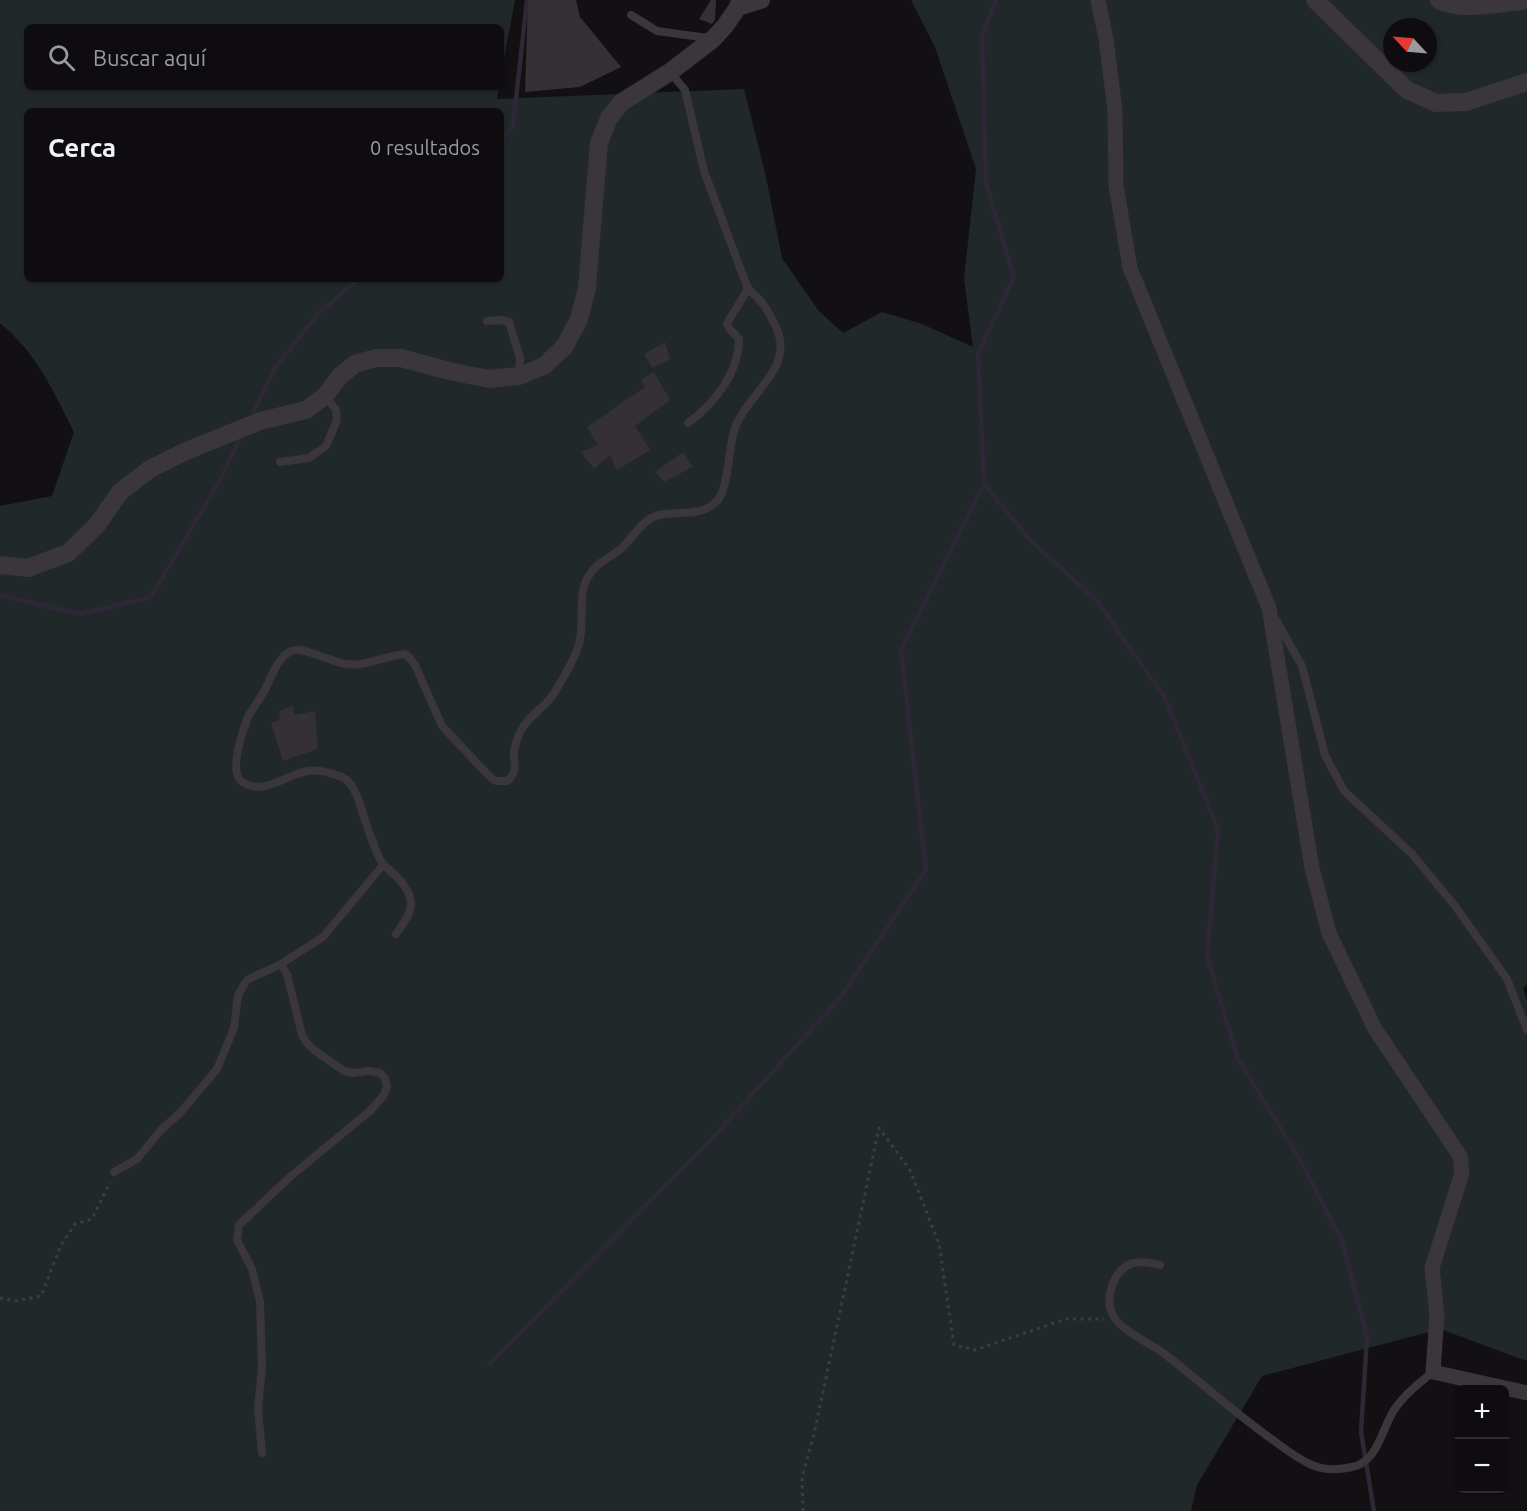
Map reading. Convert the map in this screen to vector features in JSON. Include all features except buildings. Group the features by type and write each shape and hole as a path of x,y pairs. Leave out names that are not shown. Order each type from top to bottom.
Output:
{"street":[{"path":"0,565 28,568 68,554 97,525 120,492 150,469 184,452 260,421 306,410 325,396 339,377 355,364 376,358 401,358 489,379 519,376 544,366 565,346 579,319 587,288 599,143 609,118 622,102 669,72 713,39 725,26 739,4 761,0"},
{"path":"1098,0 1106,39 1115,111 1116,185 1130,268 1269,608 1312,868 1329,933 1375,1029 1460,1156 1462,1173 1432,1269 1437,1315 1433,1372 1527,1393"},
{"path":"1315,0 1407,90 1436,103 1466,102 1527,82"},
{"path":"1439,0 1447,4 1468,6 1527,0"}],"lane":[{"path":"631,15 657,31 713,39"},
{"path":"396,934 409,916 410,897 394,872 383,865 364,821 359,798 349,781 345,777 317,770 305,771 266,786 248,784 240,781 238,777 236,768 238,744 249,715 276,666 289,652 299,650 345,664 360,664 398,655 408,656 419,672 442,726 490,777 496,781 508,781 514,774 516,763 514,753 520,732 551,699 579,646 585,582 592,569 624,546 651,519 659,515 695,513 708,508 719,499 724,488 735,427 752,397 776,369 781,353 781,340 766,308 748,289 704,171 685,90 678,79 669,72"},
{"path":"688,423 705,411 725,385 735,363 739,339 727,323 748,289"},
{"path":"487,321 509,322 520,358 519,376"},
{"path":"280,462 309,458 326,446 336,420 336,410 325,396"},
{"path":"1269,608 1302,666 1325,755 1344,791 1412,854 1455,906 1507,979 1527,1030"},
{"path":"114,1172 137,1159 217,1069 234,1028 238,995 247,980 281,964 323,937 383,865"},
{"path":"262,1454 258,1409 262,1367 260,1302 252,1269 237,1240 239,1225 291,1176 370,1111 384,1095 387,1087 385,1078 380,1073 344,1071 306,1042 302,1035 287,974 281,964"},
{"path":"1160,1265 1148,1262 1129,1264 1121,1271 1113,1283 1109,1297 1110,1308 1115,1319 1163,1353 1257,1429 1313,1465 1332,1469 1355,1467 1365,1461 1374,1451 1394,1410 1419,1383 1433,1372"}],"path":[{"path":"803,1511 802,1478 814,1434 879,1128 910,1170 939,1244 954,1345 975,1350 1066,1319 1115,1319"},
{"path":"0,1298 15,1300 41,1296 61,1245 75,1224 92,1220 114,1172"}],"shaded area":[{"path":"0,0 515,0 504,59 504,24 24,24 24,90 498,90 497,99 744,89 766,177 782,258 818,310 843,333 882,312 922,324 973,347 964,279 976,169 935,47 911,0 1527,0 1527,984 1523,988 1527,1001 1527,1361 1440,1329 1262,1376 1197,1485 1191,1511 0,1511 0,506 52,496 74,432 43,373 24,347 0,323"}],"waterway":[{"path":"504,137 513,126 527,0"},
{"path":"996,0 982,36 986,183 1014,277 978,354 984,484 1031,541 1097,601 1165,698 1218,829 1207,957 1238,1059 1299,1158 1342,1241 1367,1337 1361,1432 1374,1511"},
{"path":"250,419 275,368 318,314 355,282"},
{"path":"0,595 80,614 151,597 220,480 242,434"},
{"path":"490,1363 706,1145 841,997 926,870 901,650 984,484"}]}
